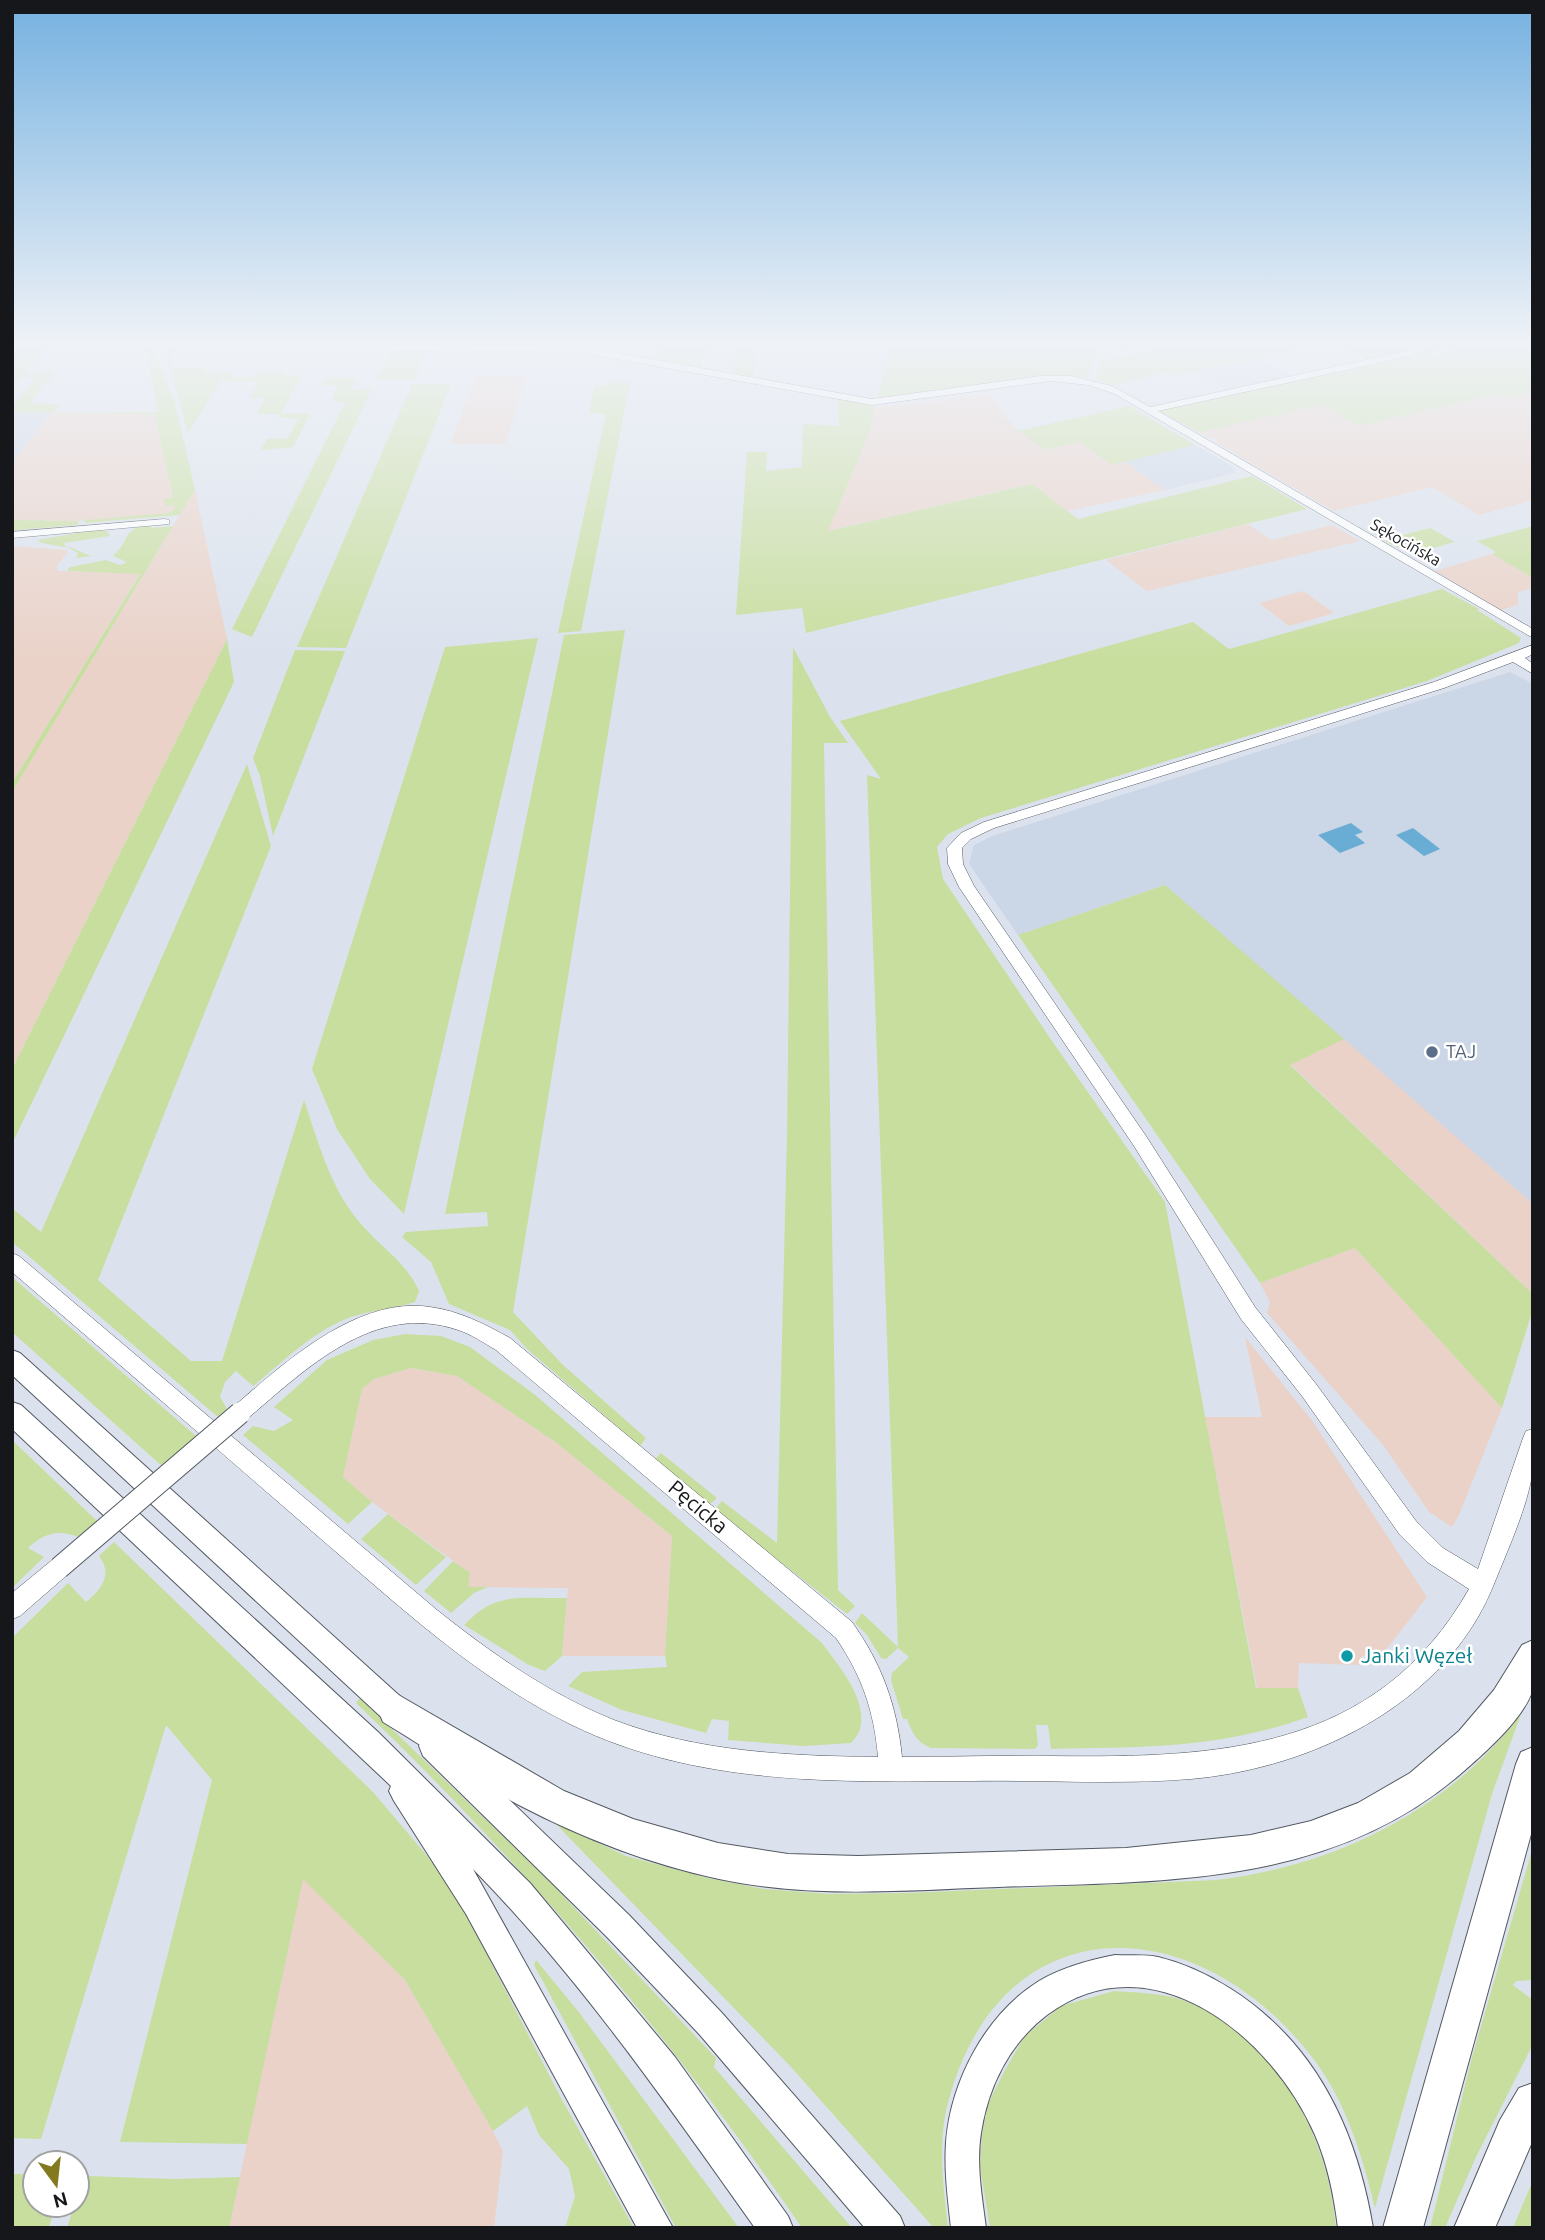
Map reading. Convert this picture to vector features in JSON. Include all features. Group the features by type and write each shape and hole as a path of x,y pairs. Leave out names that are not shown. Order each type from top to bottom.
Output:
{"highway":[{"path":"395,1710 551,1803 634,1836 718,1861 765,1870 834,1875 1142,1866 1229,1857 1308,1841 1344,1828 1388,1805 1446,1769 1454,1761 1502,1708 1533,1656"},
{"path":"1403,2228 1533,1765"},
{"path":"1474,2228 1509,2145 1533,2102"}],"main road":[{"path":"12,1360 395,1710 618,1926 711,2024 888,2228"},
{"path":"12,1413 368,1742 519,1894 663,2069 776,2228"},
{"path":"368,1742 426,1821 477,1903 656,2228"},
{"path":"969,2228 964,2189 964,2132 978,2080 990,2054 1007,2028 1036,2000 1072,1980 1113,1972 1152,1972 1189,1983 1237,2008 1280,2047 1310,2090 1330,2129 1345,2170 1356,2228"}],"street":[{"name":"Sękocińska","path":"1216,450 1533,635"},
{"path":"12,535 165,522"},
{"path":"1526,652 1520,662 1533,670"},
{"path":"1483,1585 1435,1555 1408,1528 1310,1390 1248,1313 1184,1208 967,887 952,859 953,850 965,835 989,825 1439,685 1526,652"},
{"path":"12,1261 394,1587 501,1674 597,1724 639,1741 740,1763 810,1769 1171,1767 1249,1758 1339,1727 1362,1714 1426,1667 1468,1613 1483,1585 1532,1439"},
{"name":"Pęcicka","path":"12,1608 308,1355 338,1335 383,1319 423,1315 466,1323 503,1344 844,1630 864,1657 876,1683 887,1728 891,1768"}],"shaded area":[{"path":"12,450 22,450 12,462"},
{"path":"22,450 162,450 173,498 166,506 174,505 175,508 168,513 79,521 12,520 12,462"},
{"path":"862,450 1090,450 1111,465 1125,462 1165,490 1068,511 1031,484 827,531"},
{"path":"1176,450 1203,450 1232,466 1235,473 1165,490 1125,462"},
{"path":"1228,450 1533,450 1533,500 1479,515 1432,487 1334,511"},
{"path":"195,490 227,639 12,1069 12,792"},
{"path":"1248,524 1271,540 1332,525 1360,541 1147,591 1106,560"},
{"path":"12,546 66,550 68,552 57,566 58,571 140,573 12,783"},
{"path":"1492,554 1533,578 1533,588 1518,592 1518,605 1501,610 1435,571"},
{"path":"1303,591 1334,613 1289,626 1259,603"},
{"path":"1510,672 1533,684 1533,1204 1165,885 1018,935 969,864 974,845 992,836"},
{"path":"1344,1039 1533,1204 1533,1294 1290,1064"},
{"path":"1355,1248 1502,1408 1452,1527 1429,1512 1383,1445 1267,1313 1270,1302 1260,1283"},
{"path":"1245,1337 1313,1422 1427,1597 1382,1655 1362,1656 1359,1665 1299,1663 1298,1688 1257,1688 1205,1417 1262,1417"},
{"path":"411,1368 457,1376 554,1441 672,1536 665,1656 562,1656 568,1588 468,1587 470,1573 372,1502 343,1477 362,1389 374,1379"},
{"path":"303,1878 405,1980 493,2131 503,2151 494,2228 229,2228"}],"green space":[{"path":"162,450 186,450 195,490 180,515 85,523 85,520 168,513 175,508 174,505 165,506 164,499 173,497"},
{"path":"322,450 343,450 252,637 232,629"},
{"path":"383,450 425,450 346,648 297,647"},
{"path":"598,450 617,450 581,631 558,633"},
{"path":"802,450 862,450 828,531 1032,484 1078,519 1252,476 1307,509 806,633 802,608 736,615 747,452 767,452 766,471 802,467"},
{"path":"1090,450 1176,450 1111,465"},
{"path":"12,520 79,521 77,525 12,530"},
{"path":"150,525 152,528 173,526 12,792 12,783 140,574 67,571 70,567 106,560 120,565 127,562 113,556 130,532"},
{"path":"1533,526 1533,578 1492,554 1496,552 1477,541"},
{"path":"1430,528 1455,542 1411,550 1383,540"},
{"path":"95,530 107,531 110,536 64,543 65,546 92,556 76,558 78,553 69,548 37,540"},
{"path":"1442,589 1479,609 1477,610 1521,638 1519,643 1427,681 981,818 948,834 937,847 943,879 1165,1202 1256,1688 1298,1688 1308,1717 1243,1735 1181,1744 1051,1749 1048,1725 1036,1725 1038,1745 1035,1749 926,1746 913,1733 907,1719 903,1719 891,1680 892,1673 909,1657 898,1648 886,1659 881,1658 867,1635 855,1623 862,1613 898,1647 867,775 881,779 840,721 1193,622 1229,649"},
{"path":"625,630 513,1312 563,1365 646,1438 640,1446 527,1349 510,1330 449,1304 431,1262 402,1237 406,1232 488,1226 487,1212 445,1214 564,635"},
{"path":"538,638 404,1214 370,1179 337,1129 312,1069 445,647"},
{"path":"227,639 234,682 12,1144 12,1069"},
{"path":"793,647 830,717 848,743 824,743 838,1590 855,1606 847,1614 714,1510 722,1501 777,1543 787,1135"},
{"path":"295,650 345,651 273,836 260,776 253,758"},
{"path":"247,764 271,846 98,1280 191,1361 222,1361 304,1100 338,1191 356,1218 407,1271 419,1291 415,1302 351,1317 324,1330 299,1347 253,1386 236,1371 225,1382 220,1397 227,1409 218,1417 12,1242 12,1208 41,1232"},
{"path":"1165,885 1344,1039 1290,1065 1533,1294 1533,1309 1502,1408 1355,1248 1260,1283 1018,935"},
{"path":"12,1277 197,1437 163,1467 12,1332"},
{"path":"405,1334 441,1336 470,1347 534,1394 822,1643 850,1683 860,1706 860,1729 852,1742 804,1746 728,1740 729,1721 712,1719 706,1733 622,1710 568,1686 582,1672 667,1667 665,1656 672,1536 554,1441 457,1376 411,1368 374,1379 362,1389 343,1477 372,1502 348,1524 243,1435 253,1426 274,1431 293,1420 274,1407 327,1360 373,1340"},
{"path":"12,1440 97,1521 78,1537 58,1533 34,1543 28,1548 44,1557 12,1588"},
{"path":"661,1453 717,1498 709,1505 654,1460"},
{"path":"388,1514 446,1557 416,1585 361,1539"},
{"path":"114,1542 373,1792 454,1891 561,2098 634,2228 565,2228 575,2196 569,2169 539,2135 527,2106 493,2131 405,1980 303,1879 247,2144 120,2142 212,1780 166,1725 41,2139 12,2138 12,1638 68,1583 86,1602 92,1597 104,1581 105,1569 99,1556"},
{"path":"453,1561 470,1573 468,1587 488,1587 474,1593 451,1613 424,1591"},
{"path":"567,1598 562,1656 545,1671 529,1665 464,1625 487,1606 499,1601"},
{"path":"360,1698 551,1883 716,2058 714,2067 852,2228 802,2228 701,2088 593,1954 478,1826 356,1703"},
{"path":"1521,1714 1492,1794 1375,2208 1351,2129 1334,2092 1312,2057 1265,2007 1212,1972 1158,1952 1104,1949 1052,1962 1007,1993 971,2042 946,2111 942,2140 948,2228 934,2228 791,2067 554,1822 626,1856 708,1878 764,1889 830,1894 907,1893 1216,1880 1304,1862 1346,1847 1386,1828 1459,1779 1492,1748"},
{"path":"1533,1847 1533,1980 1516,1981 1513,1985 1533,2000 1533,2044 1476,2157 1445,2228 1430,2228 1471,2061"},
{"path":"536,1960 578,2011 739,2228 676,2228 534,1965"},
{"path":"1114,1991 1154,1994 1193,2004 1224,2021 1274,2068 1294,2096 1310,2127 1331,2194 1336,2228 990,2228 980,2167 982,2135 988,2104 1004,2072 1024,2037 1061,2006"},
{"path":"12,2174 21,2174 21,2219 51,2219 49,2228 12,2228"},
{"path":"91,2176 173,2179 240,2177 229,2228 67,2228 70,2219 91,2219"},
{"path":"1533,2180 1533,2228 1513,2228"}],"water":[{"path":"1351,823 1363,832 1355,835 1365,843 1340,853 1318,835"},
{"path":"1413,828 1440,849 1424,856 1396,835"}],"place":[{"name":"TAJ","path":"1432,1052"},
{"name":"Janki Węzeł","path":"1347,1656"}]}
